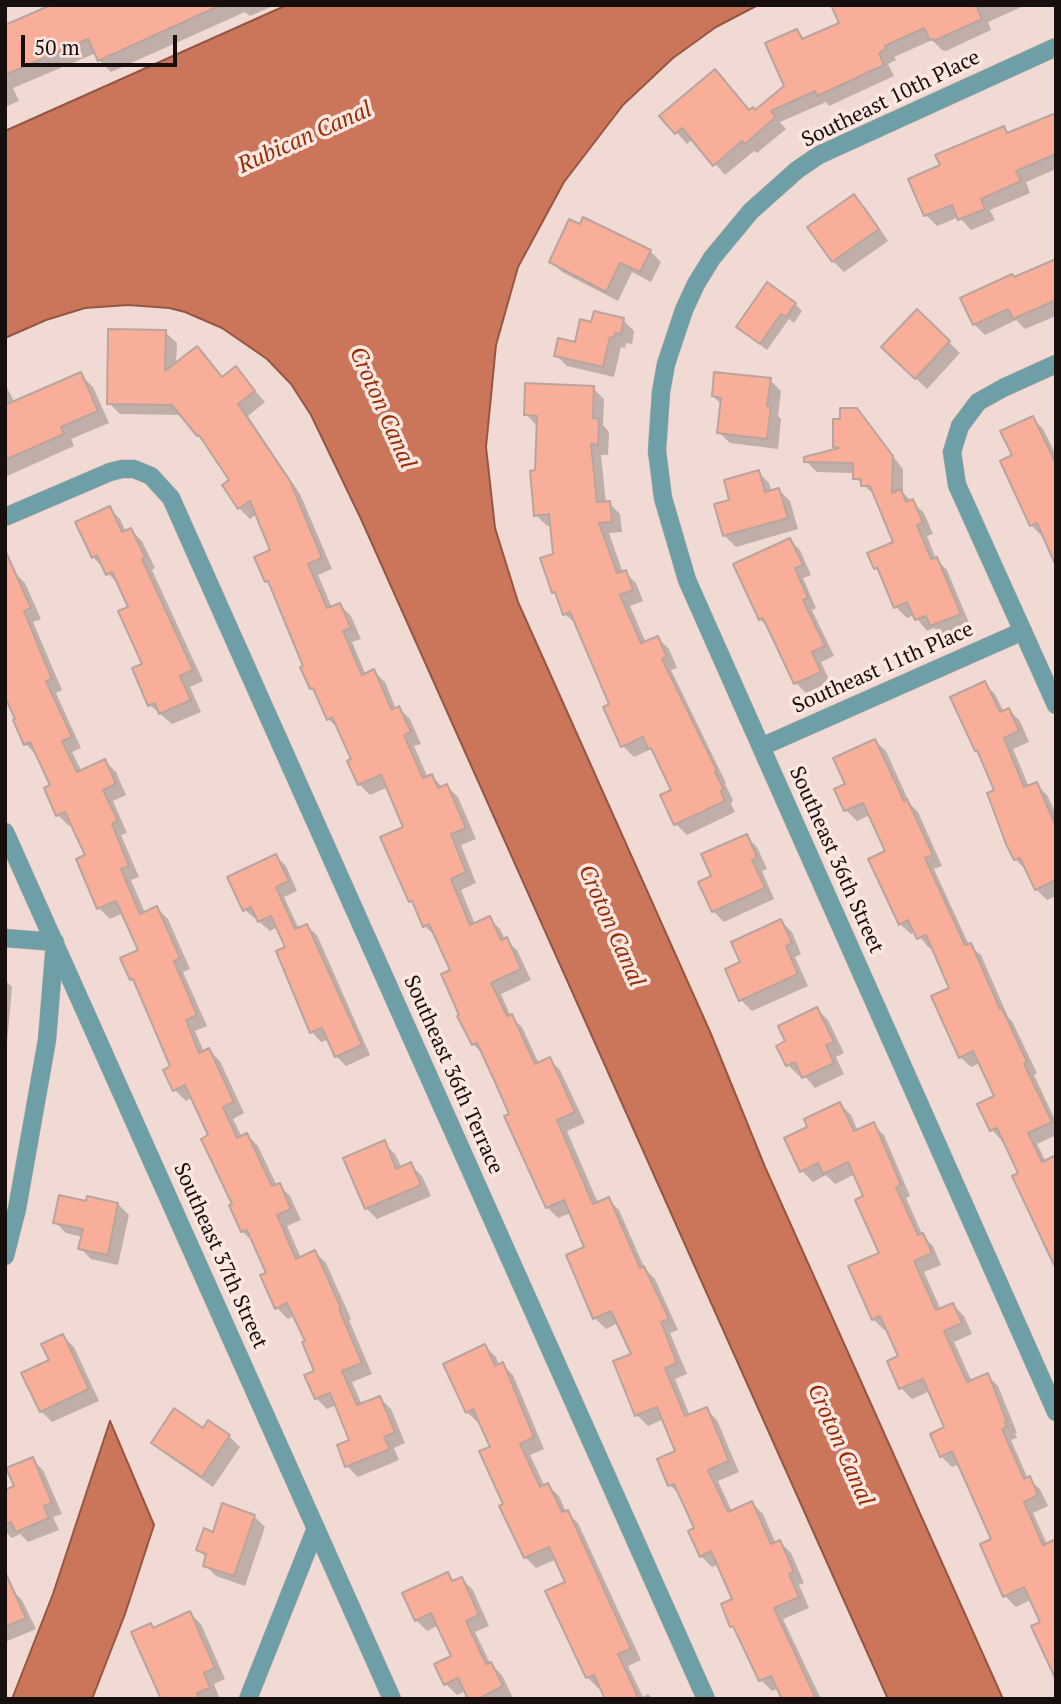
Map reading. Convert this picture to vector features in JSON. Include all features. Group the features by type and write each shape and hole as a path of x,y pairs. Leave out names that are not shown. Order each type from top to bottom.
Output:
{"street":[{"name":"Southeast 10th Place","path":"684,310 696,284 731,234 751,211 797,170 844,143 1056,47"},
{"name":"Southeast 36th Street","path":"684,310 666,364 659,411 657,451 663,498 687,580 1056,1412"},
{"path":"1056,365 990,395 968,412 960,426 952,452 957,485 1056,705"},
{"name":"Southeast 36th Terrace","path":"5,517 110,472 134,469 150,475 164,488 177,510 706,1699"},
{"name":"Southeast 11th Place","path":"761,747 1023,631"},
{"name":"Southeast 37th Street","path":"5,832 392,1699"},
{"path":"5,938 55,942 47,1040 17,1209 5,1256"},
{"path":"248,1699 316,1528"}],"water":[{"path":"287,5 758,5 716,27 673,58 623,105 564,182 518,267 496,345 486,447 495,528 518,602 711,1034 765,1167 1003,1699 888,1699 361,519 311,415 291,384 267,359 222,328 169,308 128,305 85,308 46,320 5,338 5,131"},
{"path":"110,1421 154,1525 125,1614 92,1699 12,1699 53,1594"}],"building":[{"path":"51,5 221,5 98,61 88,39 5,75 5,25"},
{"path":"831,5 976,5 982,19 934,41 930,40 924,28 885,46 886,49 879,53 884,65 817,96 815,91 771,111 776,117 745,144 742,141 713,166 682,128 675,134 659,116 715,69 749,110 753,107 755,110 784,86 765,43 797,29 802,39 839,23"},
{"path":"1056,113 1056,154 1016,171 1021,181 981,199 985,209 958,220 952,205 924,216 908,179 940,165 935,155 1004,126 1007,133"},
{"path":"854,194 879,229 832,262 807,227"},
{"path":"583,217 651,250 640,272 620,263 606,292 549,262 569,219 580,224"},
{"path":"1056,259 1056,300 1013,319 1008,309 973,325 960,298 1012,274 1014,277"},
{"path":"767,282 796,303 786,317 781,314 760,344 736,327"},
{"path":"917,309 950,341 915,379 881,347"},
{"path":"594,311 624,318 621,334 615,333 614,338 610,337 603,367 554,356 558,338 575,342 580,319 591,322"},
{"path":"108,329 166,330 165,371 197,346 222,377 236,366 255,391 238,404 290,481 322,558 308,564 327,608 340,603 351,628 343,631 362,675 374,669 392,710 399,706 411,732 404,735 423,778 432,774 438,788 447,784 466,828 451,834 466,872 451,879 470,925 490,916 501,940 507,937 521,969 491,983 507,1016 512,1014 535,1064 550,1057 575,1112 557,1120 593,1204 609,1197 640,1268 644,1266 669,1319 661,1322 677,1363 665,1368 685,1416 707,1407 729,1461 708,1470 728,1512 752,1501 771,1544 780,1540 794,1572 789,1574 799,1597 774,1608 816,1699 782,1699 771,1676 759,1681 733,1626 730,1627 721,1604 732,1599 711,1551 700,1557 688,1531 694,1528 674,1484 668,1486 657,1459 675,1451 657,1407 635,1416 613,1361 631,1354 611,1311 593,1319 566,1255 584,1247 564,1200 546,1208 504,1116 509,1114 477,1043 472,1045 457,1016 459,1015 441,974 450,970 429,924 423,927 412,901 409,902 380,837 403,827 381,775 358,785 347,761 351,759 332,717 327,720 300,667 303,666 268,581 265,582 254,557 270,550 250,501 238,509 222,485 229,480 199,435 197,436 172,405 107,404"},
{"path":"81,372 98,411 61,427 64,434 5,460 5,405"},
{"path":"714,372 771,378 767,406 771,406 767,439 717,433 721,398 712,396"},
{"path":"525,383 594,386 593,418 599,419 598,445 591,444 597,502 610,501 612,522 599,523 617,573 626,570 633,590 620,595 641,643 658,636 667,657 662,659 723,788 721,792 725,801 674,825 660,795 671,790 651,748 648,749 643,737 621,747 603,707 609,704 570,612 563,615 540,558 553,554 549,514 534,516 530,471 535,470 537,416 524,415"},
{"path":"840,408 857,408 893,456 892,493 901,489 906,502 913,499 923,523 917,525 931,559 937,557 961,614 930,626 926,616 915,620 907,602 894,608 877,567 874,569 867,553 893,542 870,486 861,486 861,479 853,479 853,463 804,462 804,457 839,448 833,447 833,419 840,419"},
{"path":"1033,416 1056,464 1056,566 1037,523 1030,526 1000,461 1012,455 1000,431"},
{"path":"759,470 765,492 779,488 788,518 723,536 714,504 729,500 724,480"},
{"path":"110,506 122,532 131,528 145,557 142,559 193,670 180,676 191,700 159,714 155,703 148,706 132,668 142,664 118,611 128,607 112,572 106,575 97,555 92,558 75,522"},
{"path":"790,538 803,565 795,568 808,598 803,600 825,646 812,652 821,672 794,684 763,618 759,620 733,564"},
{"path":"5,550 31,608 24,611 52,679 46,681 72,737 62,741 77,772 105,759 116,784 103,790 118,821 112,824 129,866 121,869 140,914 157,906 180,958 174,961 197,1015 186,1020 199,1053 209,1048 234,1102 223,1107 237,1138 247,1133 272,1186 280,1183 291,1209 277,1215 296,1259 315,1250 362,1363 342,1371 357,1405 380,1396 395,1432 384,1437 390,1449 345,1467 337,1445 349,1440 330,1393 315,1399 304,1375 314,1371 302,1342 305,1341 287,1303 275,1309 260,1275 266,1273 247,1230 241,1232 229,1205 232,1204 201,1139 208,1135 185,1085 173,1091 163,1070 170,1066 133,979 130,980 120,958 138,950 116,901 97,909 76,859 85,855 65,812 56,816 44,788 50,785 30,742 24,745 13,720 15,719 5,697"},
{"path":"985,681 1000,712 1009,708 1019,731 1004,738 1024,787 1037,782 1056,827 1056,880 1035,890 1020,858 1014,860 1006,844 987,793 994,790 950,697"},
{"path":"875,739 933,855 925,858 965,945 971,943 1052,1122 1028,1133 1042,1162 1056,1155 1056,1269 1012,1176 1018,1173 997,1128 990,1131 977,1104 994,1096 973,1051 959,1058 931,996 949,988 926,935 917,939 908,920 899,925 868,859 885,851 863,803 844,811 834,789 845,784 833,758"},
{"path":"747,834 757,857 752,860 765,888 712,912 698,882 711,876 701,854"},
{"path":"276,854 289,881 276,887 295,929 307,924 362,1045 335,1057 322,1028 310,1033 276,951 285,947 271,916 258,922 251,907 243,911 227,877"},
{"path":"781,919 792,943 786,946 798,974 739,1001 725,969 740,962 731,942"},
{"path":"817,1007 834,1042 826,1045 834,1063 802,1078 795,1062 786,1066 776,1046 785,1041 778,1026"},
{"path":"840,1102 854,1131 874,1122 901,1185 896,1187 918,1235 923,1233 932,1253 914,1261 936,1310 953,1303 962,1323 944,1331 967,1382 988,1373 1007,1422 1007,1427 1002,1429 1024,1479 1030,1476 1038,1495 1024,1502 1043,1545 1056,1539 1056,1680 1031,1626 1040,1622 1024,1587 1003,1597 980,1544 991,1539 952,1451 940,1457 930,1434 944,1427 923,1379 899,1389 887,1361 898,1356 880,1316 872,1320 848,1266 879,1253 855,1200 863,1196 848,1162 823,1174 818,1163 800,1172 784,1138 807,1127 804,1119"},
{"path":"385,1140 396,1169 411,1162 421,1185 365,1209 343,1158"},
{"path":"59,1195 86,1201 87,1196 118,1203 108,1255 78,1249 83,1229 53,1223"},
{"path":"63,1334 89,1389 40,1412 21,1373 49,1360 41,1344"},
{"path":"485,1344 495,1366 503,1362 534,1437 520,1444 540,1487 548,1483 562,1512 568,1510 631,1649 618,1654 639,1699 605,1699 594,1675 586,1678 545,1591 565,1582 549,1547 524,1558 499,1506 503,1504 479,1451 490,1447 473,1409 466,1413 443,1364"},
{"path":"174,1408 203,1428 208,1420 230,1435 202,1477 151,1443"},
{"path":"33,1457 52,1503 44,1506 49,1518 16,1532 11,1522 5,1525 5,1490 14,1486 6,1468"},
{"path":"222,1503 255,1515 234,1576 203,1566 206,1554 196,1550 204,1528 213,1532"},
{"path":"5,1572 26,1618 5,1627"},
{"path":"448,1572 452,1581 462,1577 479,1615 466,1621 486,1664 491,1662 503,1686 478,1699 468,1699 458,1678 444,1685 434,1664 451,1656 431,1613 415,1621 402,1593"},
{"path":"190,1611 215,1668 204,1673 210,1688 197,1693 199,1699 161,1699 131,1632 151,1623 153,1628"}],"water label":[{"name":"Rubican Canal","path":"305,138"},
{"name":"Croton Canal","path":"382,408"},
{"name":"Croton Canal","path":"611,926"},
{"name":"Croton Canal","path":"840,1445"}]}
